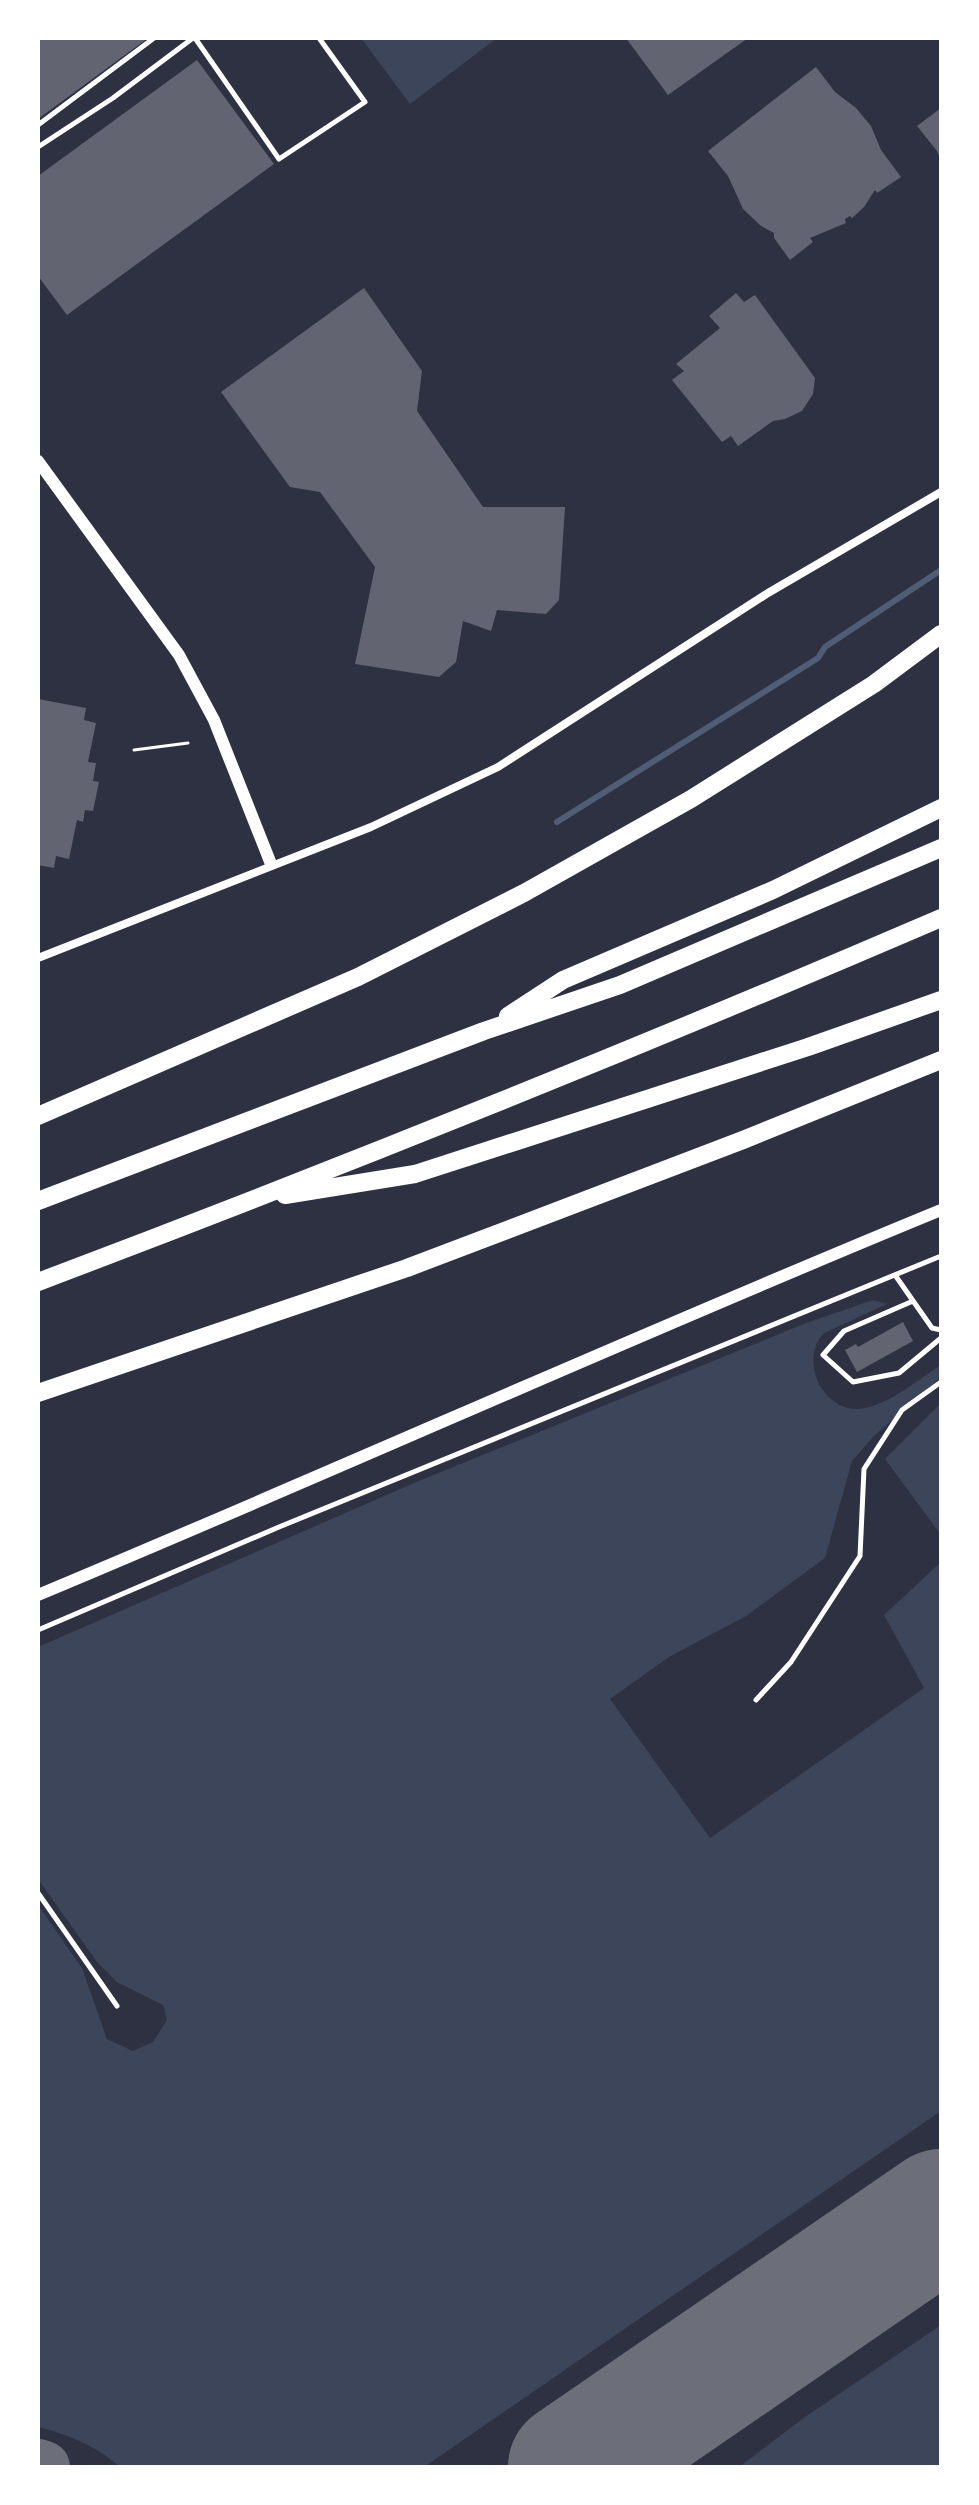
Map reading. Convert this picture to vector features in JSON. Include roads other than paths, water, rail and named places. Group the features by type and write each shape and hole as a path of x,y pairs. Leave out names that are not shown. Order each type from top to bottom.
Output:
{"highway":[{"path":"38,1116 358,977 524,893 691,799 874,684 941,634"},
{"path":"874,684 941,650"},
{"path":"484,1031 563,980 773,890 941,808"},
{"path":"38,1201 484,1031 620,985 941,848"},
{"path":"38,1282 251,1201 710,1017 941,918"},
{"path":"251,1201 415,1174 808,1047 941,1000"},
{"path":"38,1393 407,1268 743,1140 941,1060"}],"street":[{"path":"38,461 179,655 214,720 271,864"},
{"path":"38,958 371,827 498,767 768,593 941,492"},
{"path":"38,1595 292,1489 592,1355 941,1210"}],"lane":[{"path":"38,125 154,38"},
{"path":"38,147 113,98 194,38 279,159 365,102 319,38"},
{"path":"38,1630 279,1527 941,1256"},
{"path":"895,1275 932,1328 941,1330"},
{"path":"913,1301 844,1331 823,1355 853,1382 899,1373 941,1338"},
{"path":"756,1700 791,1662 860,1556 864,1469 902,1410 941,1382"},
{"path":"38,1893 117,2006"}],"waterway":[{"path":"557,822 818,658 825,647 941,570"}]}
